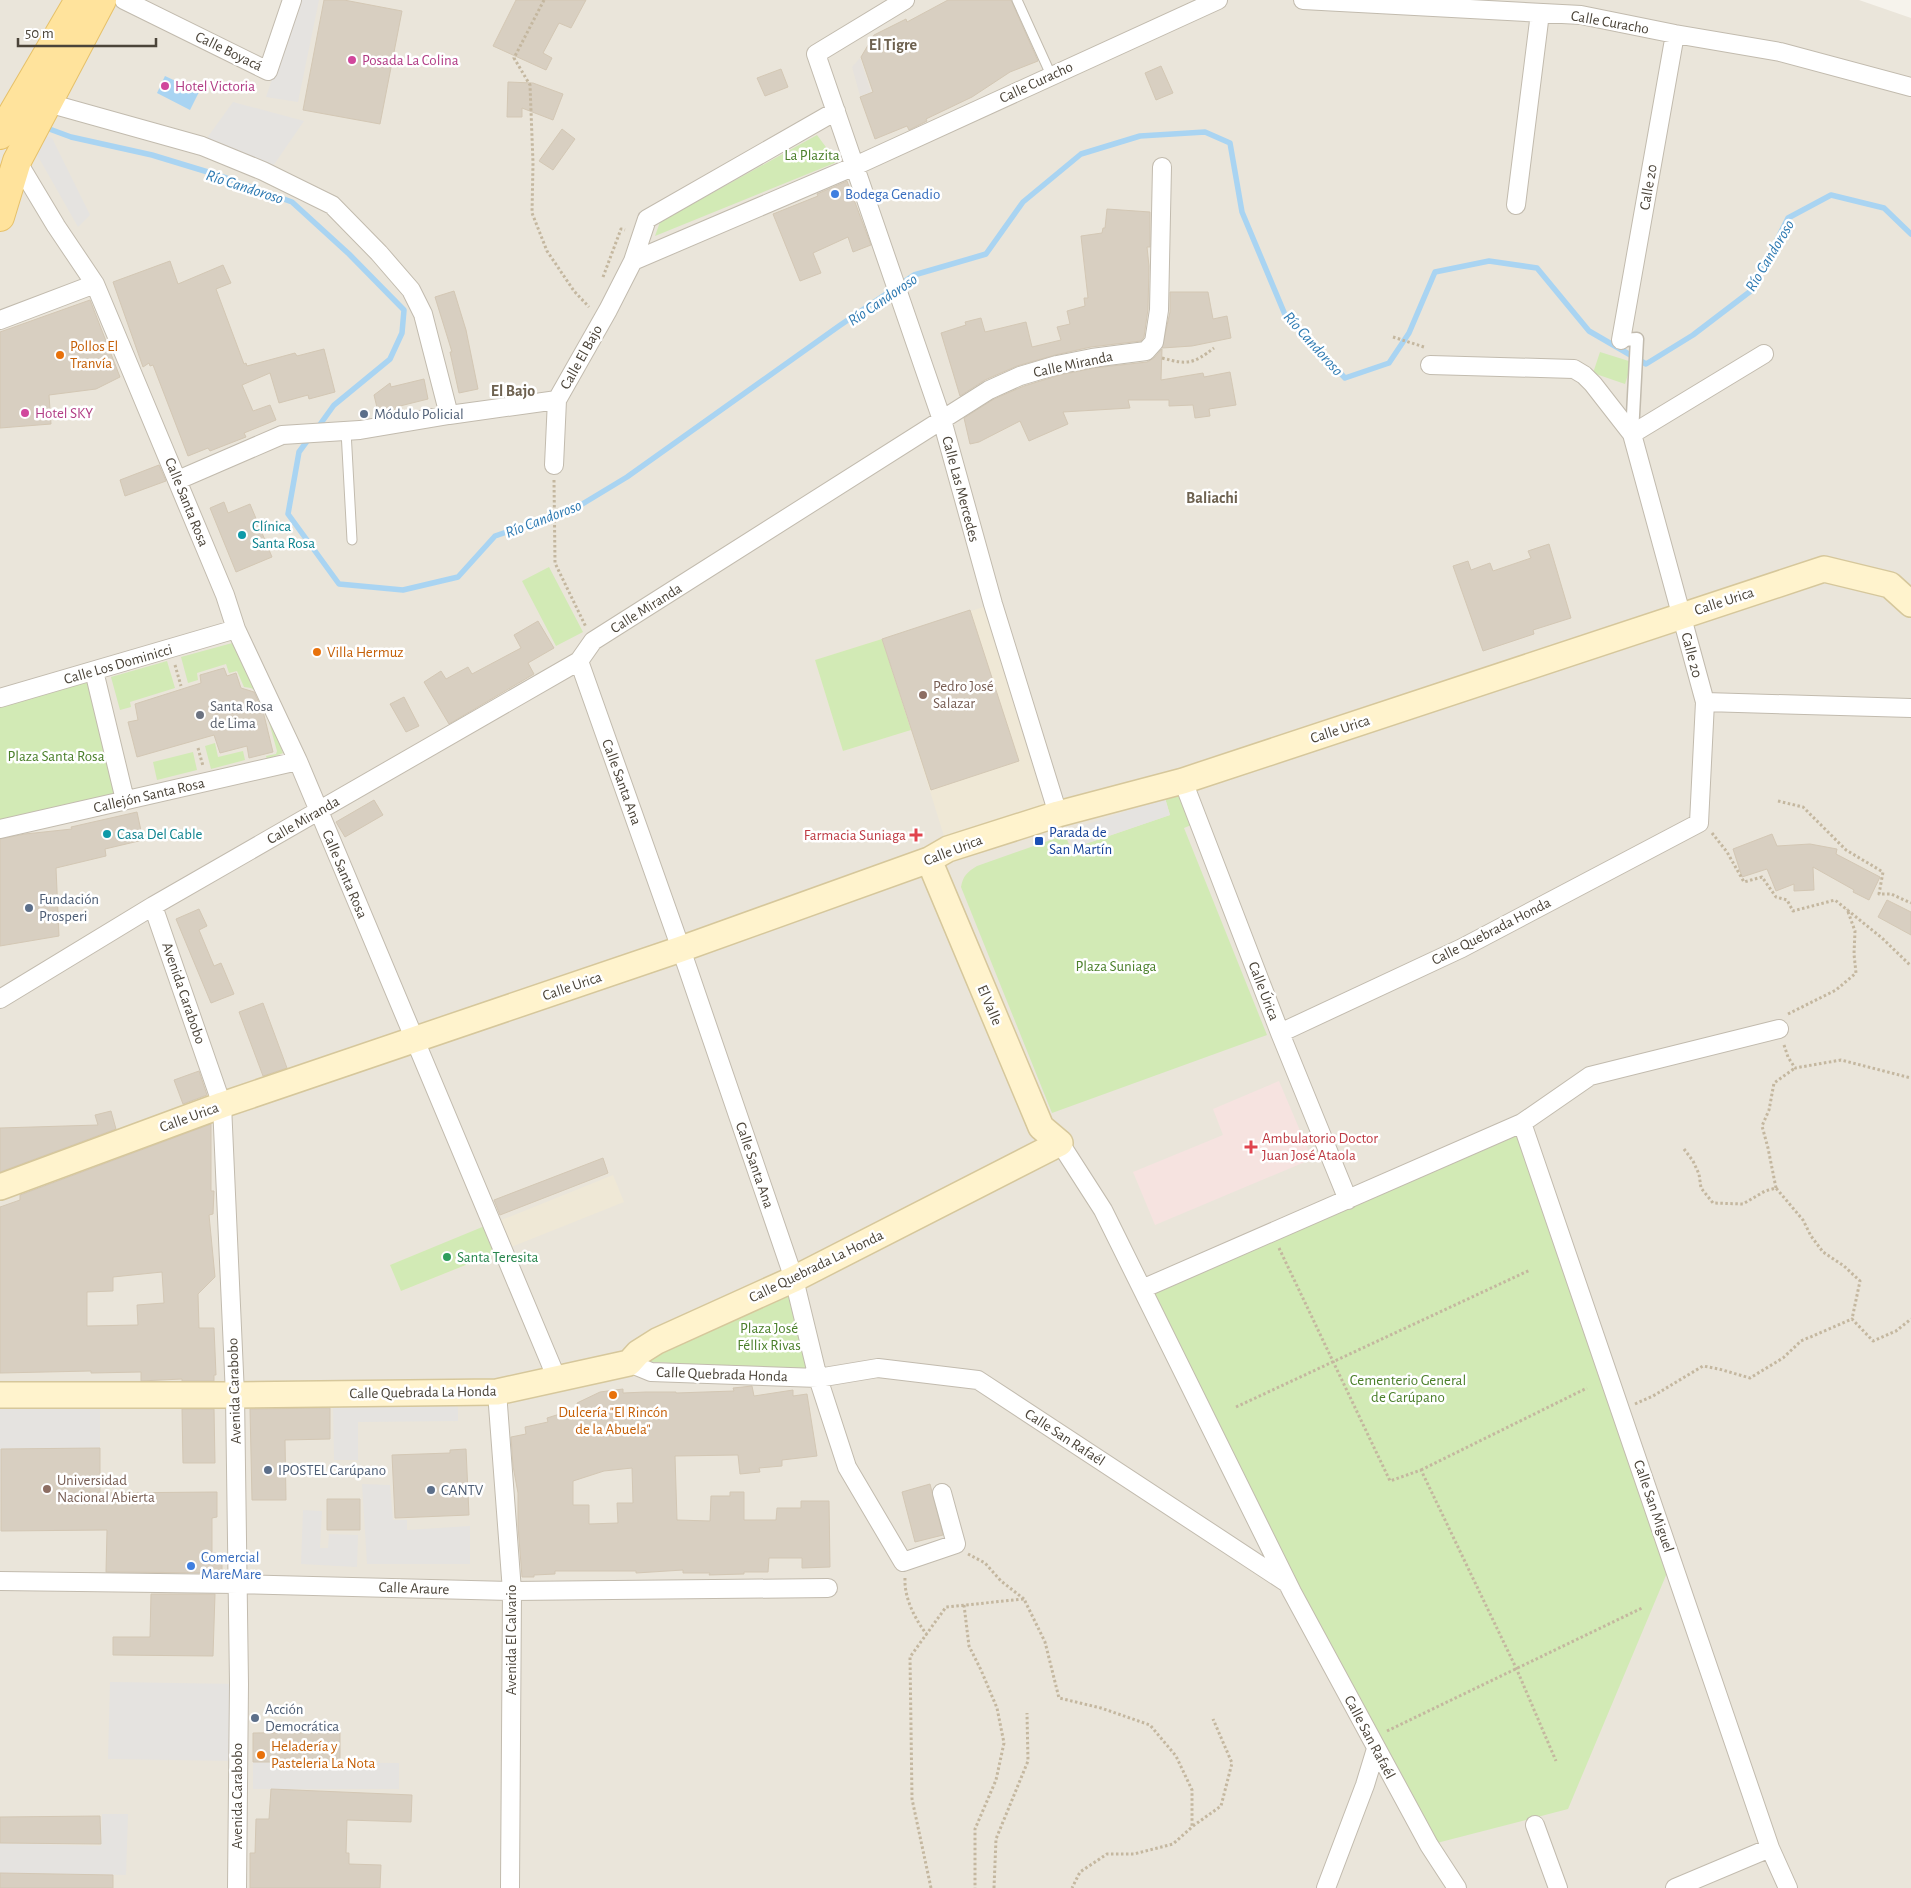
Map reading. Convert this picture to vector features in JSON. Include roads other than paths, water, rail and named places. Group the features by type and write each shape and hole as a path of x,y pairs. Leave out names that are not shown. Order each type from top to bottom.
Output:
{"main road":[{"path":"0,135 79,0"},
{"path":"0,217 17,161 102,0"},
{"name":"Calle Urica","path":"0,1187 222,1105 681,949 929,860 948,849 1058,814 1184,781 1824,569 1890,585 1911,604"},
{"name":"El Valle","path":"929,860 1041,1127 1060,1143"},
{"name":"Calle Quebrada La Honda","path":"0,1395 497,1392 629,1363 638,1353 656,1341 794,1279 1060,1143"}],"street":[{"name":"Calle Boyacá","path":"124,0 268,71 292,0"},
{"name":"Calle Las Mercedes","path":"906,0 816,54 942,420 993,604 1058,814"},
{"name":"Calle Curacho","path":"855,166 1218,0"},
{"name":"Calle Curacho","path":"1303,0 1581,15 1780,52 1911,88"},
{"path":"1516,205 1540,13"},
{"name":"Calle 20","path":"1621,340 1675,34"},
{"path":"48,103 202,146 263,171 332,205 379,253 411,290 423,314 449,414"},
{"name":"Calle El Bajo","path":"178,480 282,435 360,430 449,414 557,400 608,310 632,261 647,219 836,110"},
{"name":"Calle Santa Rosa","path":"17,161 56,226 95,284 178,480 225,595 236,629 298,761 557,1379"},
{"path":"632,261 855,166"},
{"name":"Calle Miranda","path":"0,999 154,906 579,661 593,641 989,390 1020,376 1057,364 1146,351 1154,342 1159,310 1162,167"},
{"path":"0,320 95,284"},
{"path":"1621,340 1637,339 1632,434"},
{"path":"1632,434 1764,354"},
{"name":"Calle 20","path":"1430,365 1574,369 1592,384 1632,434 1704,702 1699,823"},
{"path":"554,464 557,400"},
{"name":"Calle Los Dominicci","path":"0,698 236,629"},
{"name":"Calle Santa Ana","path":"579,661 681,949 794,1279 818,1378 847,1467 904,1562 956,1544 942,1493"},
{"path":"94,671 125,800"},
{"path":"1704,702 1911,708"},
{"name":"Callejón Santa Rosa","path":"0,829 298,761"},
{"name":"Calle Úrica","path":"1184,781 1280,1033 1348,1200"},
{"name":"Calle Quebrada Honda","path":"1280,1033 1462,948 1699,823"},
{"name":"Avenida Carabobo","path":"154,906 222,1105 235,1395 239,1684 237,1888"},
{"path":"1142,1289 1522,1123 1590,1076 1779,1029"},
{"name":"Calle San Miguel","path":"1522,1123 1770,1848 1788,1888"},
{"name":"Calle San Rafaél","path":"1060,1143 1103,1210 1288,1583 1373,1744 1429,1845 1457,1888"},
{"name":"Calle Quebrada Honda","path":"629,1363 651,1372 818,1378"},
{"name":"Calle San Rafaél","path":"818,1378 878,1368 978,1380 1288,1583"},
{"name":"Avenida El Calvario","path":"497,1392 512,1591 510,1888"},
{"name":"Calle Araure","path":"0,1581 237,1584 512,1591 828,1588"},
{"path":"1326,1888 1365,1785 1373,1744"},
{"path":"1535,1826 1558,1888"},
{"path":"1675,1888 1770,1848"}],"lane":[{"path":"1017,0 1051,75"},
{"path":"346,431 352,540"}],"water":[{"path":"165,76 199,92 190,110 157,93"}],"waterway":[{"name":"Río Candoroso","path":"44,127 71,137 152,155 221,176 292,202 349,254 404,310 402,333 390,359 334,405 316,430"},
{"name":"Río Candoroso","path":"310,437 299,452 288,514 339,584 403,590 458,577 495,536 574,509 627,477 914,275 986,254 1023,202 1081,154 1140,136 1205,132 1230,143 1242,212 1286,317 1345,378 1389,363 1409,333 1435,272 1489,261 1537,268 1589,331 1646,364 1693,335 1752,290 1788,218 1831,195 1884,208 1911,234"}],"place":[{"name":"Posada La Colina","path":"352,60"},
{"name":"Hotel Victoria","path":"165,86"},
{"name":"Bodega Genadio","path":"835,194"},
{"name":"Pollos El Tranvía","path":"60,355"},
{"name":"Hotel SKY","path":"25,413"},
{"name":"Módulo Policial","path":"364,414"},
{"name":"Clínica Santa Rosa","path":"242,535"},
{"name":"Villa Hermuz","path":"317,652"},
{"name":"Pedro José Salazar","path":"923,695"},
{"name":"Santa Rosa de Lima","path":"200,715"},
{"name":"Casa Del Cable","path":"107,834"},
{"name":"Farmacia Suniaga","path":"916,835"},
{"name":"Parada de San Martín","path":"1039,841"},
{"name":"Fundación Prosperi","path":"29,908"},
{"name":"Ambulatorio Doctor Juan José Ataola","path":"1251,1147"},
{"name":"Santa Teresita","path":"447,1257"},
{"name":"Dulcería \"El Rincón de la Abuela\"","path":"613,1395"},
{"name":"IPOSTEL Carúpano","path":"268,1470"},
{"name":"Universidad Nacional Abierta","path":"47,1489"},
{"name":"CANTV","path":"431,1490"},
{"name":"Comercial MareMare","path":"191,1566"},
{"name":"Acción Democrática","path":"255,1718"},
{"name":"Heladería y Pasteleria La Nota","path":"261,1755"}],"district":[{"name":"El Tigre","path":"893,44"},
{"name":"El Bajo","path":"513,390"},
{"name":"Baliachi","path":"1212,497"}],"park label":[{"name":"La Plazita","path":"812,155"},
{"name":"Plaza Santa Rosa","path":"56,756"},
{"name":"Plaza Suniaga","path":"1116,966"},
{"name":"Plaza José Féllix Rivas","path":"769,1336"},
{"name":"Cementerio General de Carúpano","path":"1408,1388"}]}
